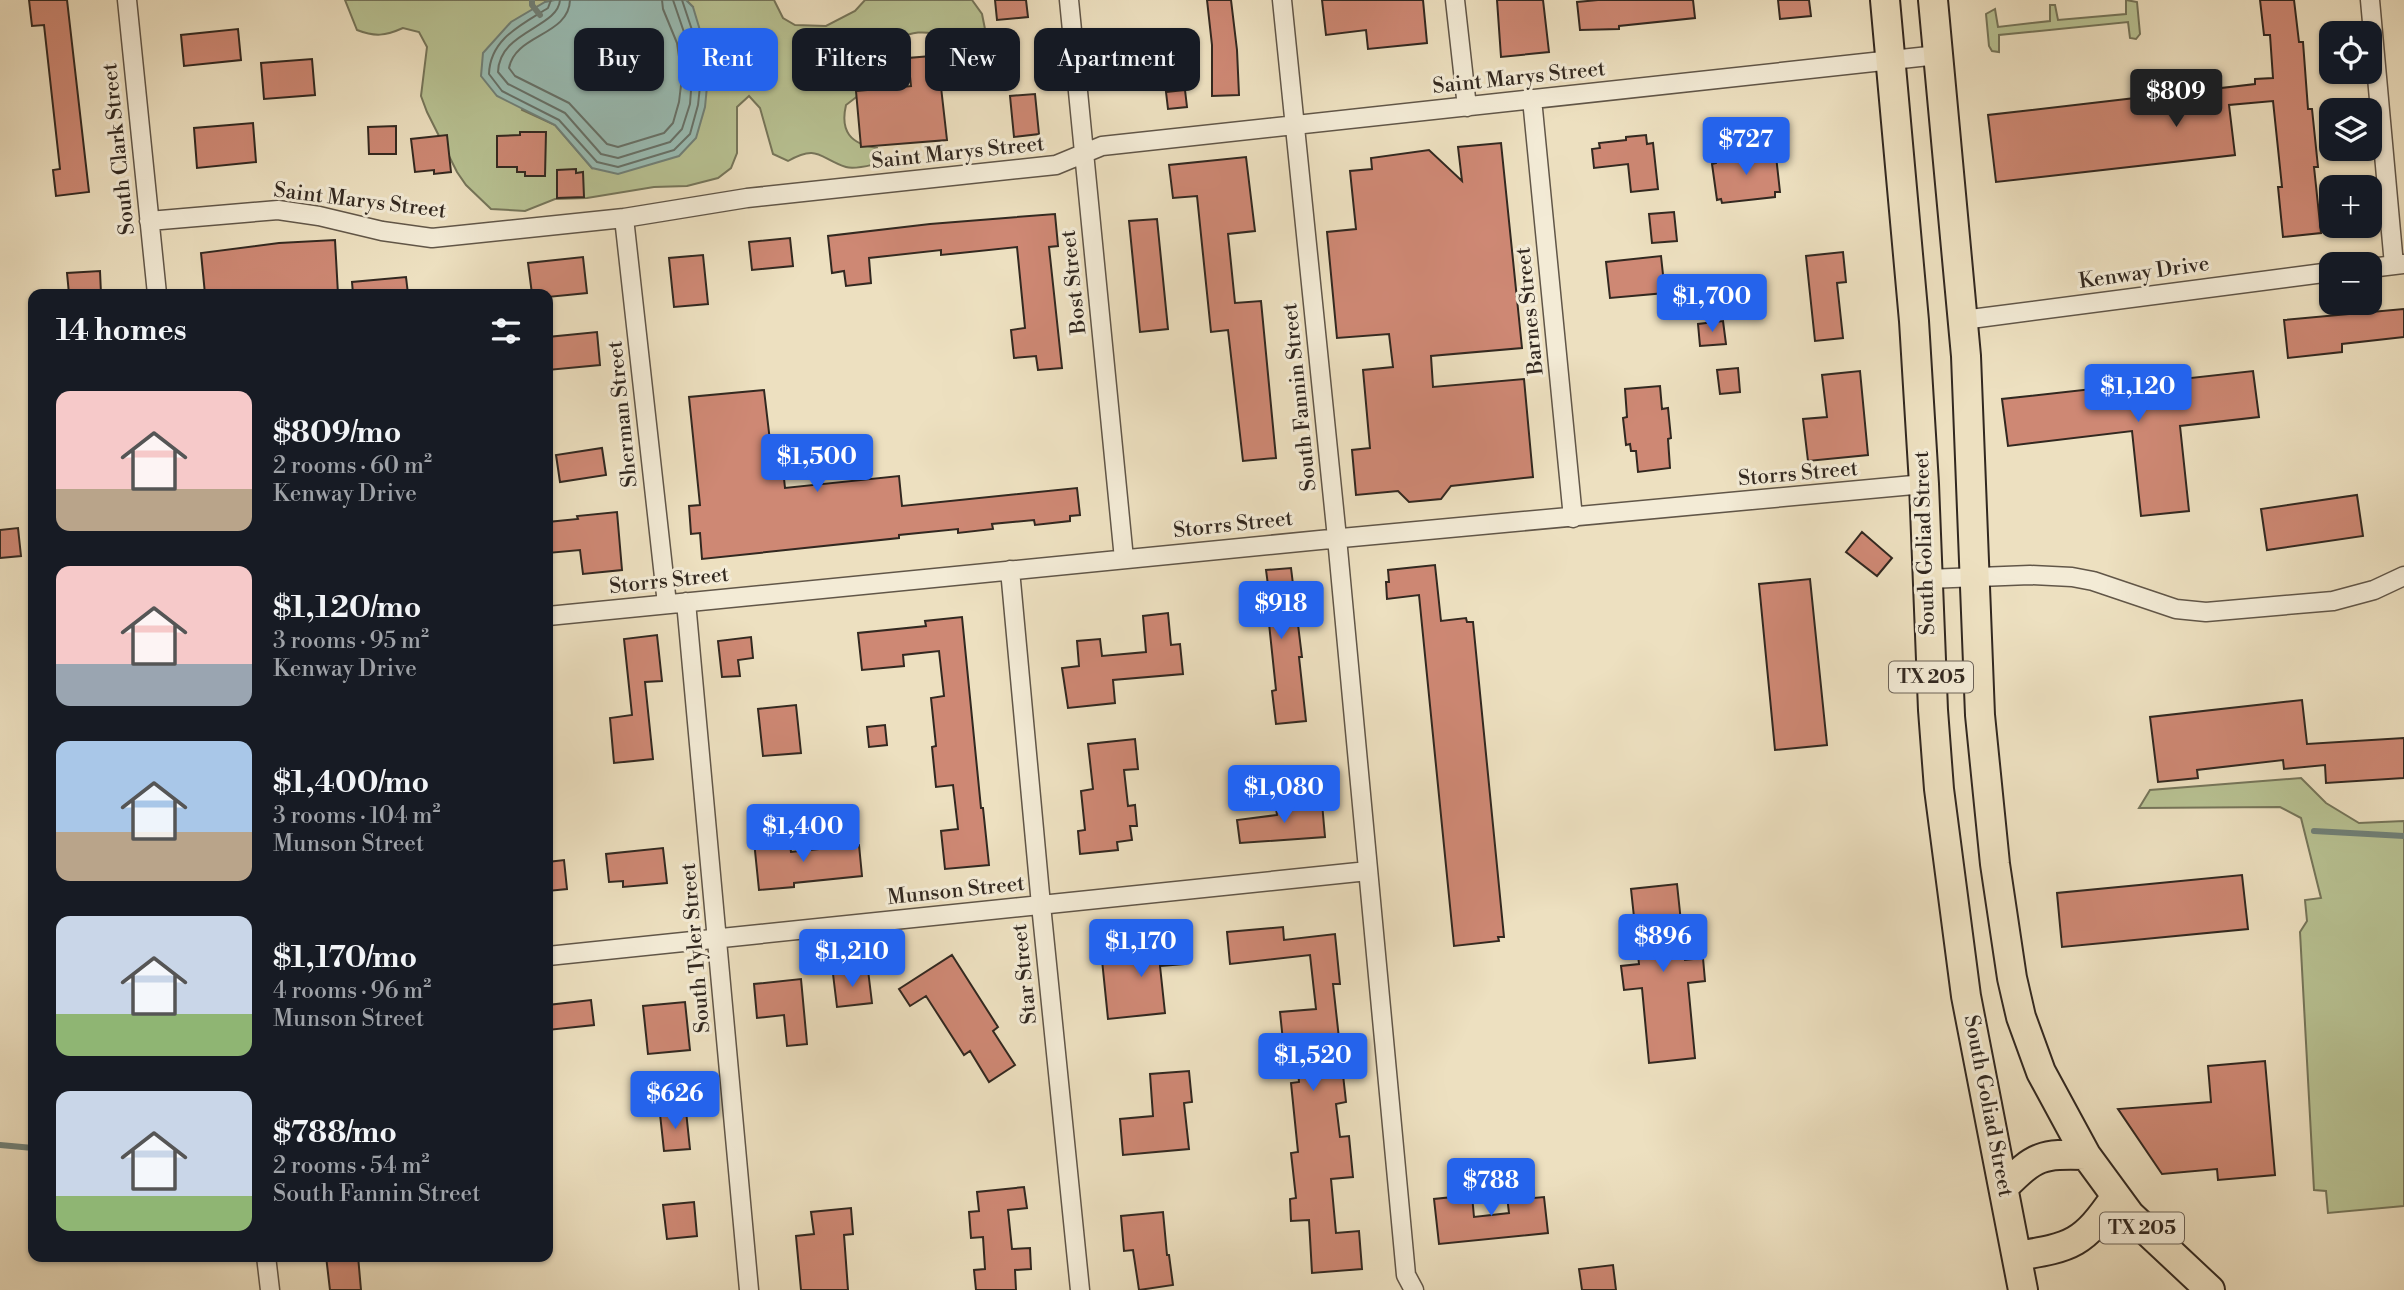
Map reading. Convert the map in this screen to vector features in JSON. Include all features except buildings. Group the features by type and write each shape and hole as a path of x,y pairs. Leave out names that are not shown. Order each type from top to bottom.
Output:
{"main road":[{"name":"South Goliad Street","path":"1885,0 1913,308 1924,485 1935,748 1948,868 1978,1063 2022,1290"},
{"name":"TX 205","path":"1933,0 1963,320 1981,726 1995,864 2012,978 2021,1017 2041,1072 2086,1156 2139,1224 2210,1290"},
{"path":"2004,1187 2039,1158 2056,1154 2086,1156"},
{"path":"2017,1256 2060,1249 2080,1240 2093,1228 2116,1196"}],"street":[{"name":"South Clark Street","path":"127,0 156,289"},
{"name":"Bost Street","path":"1069,0 1124,559"},
{"name":"South Fannin Street","path":"1282,0 1337,538 1406,1275 1414,1290"},
{"path":"1455,0 1466,107"},
{"path":"2370,0 2399,265"},
{"name":"Saint Marys Street","path":"149,221 278,210 432,238 624,218 747,198 1056,165 1101,146 1938,55"},
{"name":"Barnes Street","path":"1532,99 1573,517"},
{"name":"Sherman Street","path":"624,218 667,604"},
{"name":"Kenway Drive","path":"1963,320 2319,274"},
{"name":"Storrs Street","path":"553,615 1337,538 1924,485"},
{"name":"Star Street","path":"1010,570 1080,1290"},
{"path":"1927,579 2030,575 2072,577 2093,581 2168,607 2206,612 2333,601 2367,593 2404,576"},
{"name":"South Tyler Street","path":"686,602 749,1290"},
{"name":"Munson Street","path":"553,955 1368,871"},
{"path":"267,1262 270,1290"}],"green space":[{"path":"345,0 555,0 545,2 522,110 555,125 592,168 640,91 664,91 664,53 678,31 678,91 778,91 778,28 680,28 693,7 686,0 774,0 783,18 795,25 826,26 855,11 865,0 972,0 982,14 985,28 925,28 925,32 911,34 911,28 792,28 792,91 882,91 875,97 859,95 846,105 845,114 849,135 860,143 877,148 880,163 850,168 818,154 806,154 788,161 773,154 760,108 749,96 737,107 737,153 731,168 718,178 687,186 654,187 587,198 555,199 525,211 491,209 466,185 457,172 421,96 427,47 419,32 403,28 375,35 357,30"},
{"path":"2126,0 2137,2 2140,34 2136,39 2130,38 2128,22 1999,35 1999,52 1992,51 1989,46 1986,14 1995,9 1998,27 2050,21 2050,5 2055,5 2058,20 2126,14"},
{"path":"2301,778 2326,803 2359,823 2404,821 2404,1206 2328,1213 2326,1191 2314,1190 2300,932 2307,921 2305,900 2321,898 2301,818 2280,807 2139,808 2150,790"}],"water":[{"path":"686,0 693,7 699,28 678,28 678,91 707,91 696,138 679,156 618,174 592,168 555,125 497,96 481,76 483,53 511,22 545,2"}],"waterway":[{"path":"532,0 532,5 540,15"},
{"path":"2314,831 2404,836"},
{"path":"0,1145 28,1148"}]}
